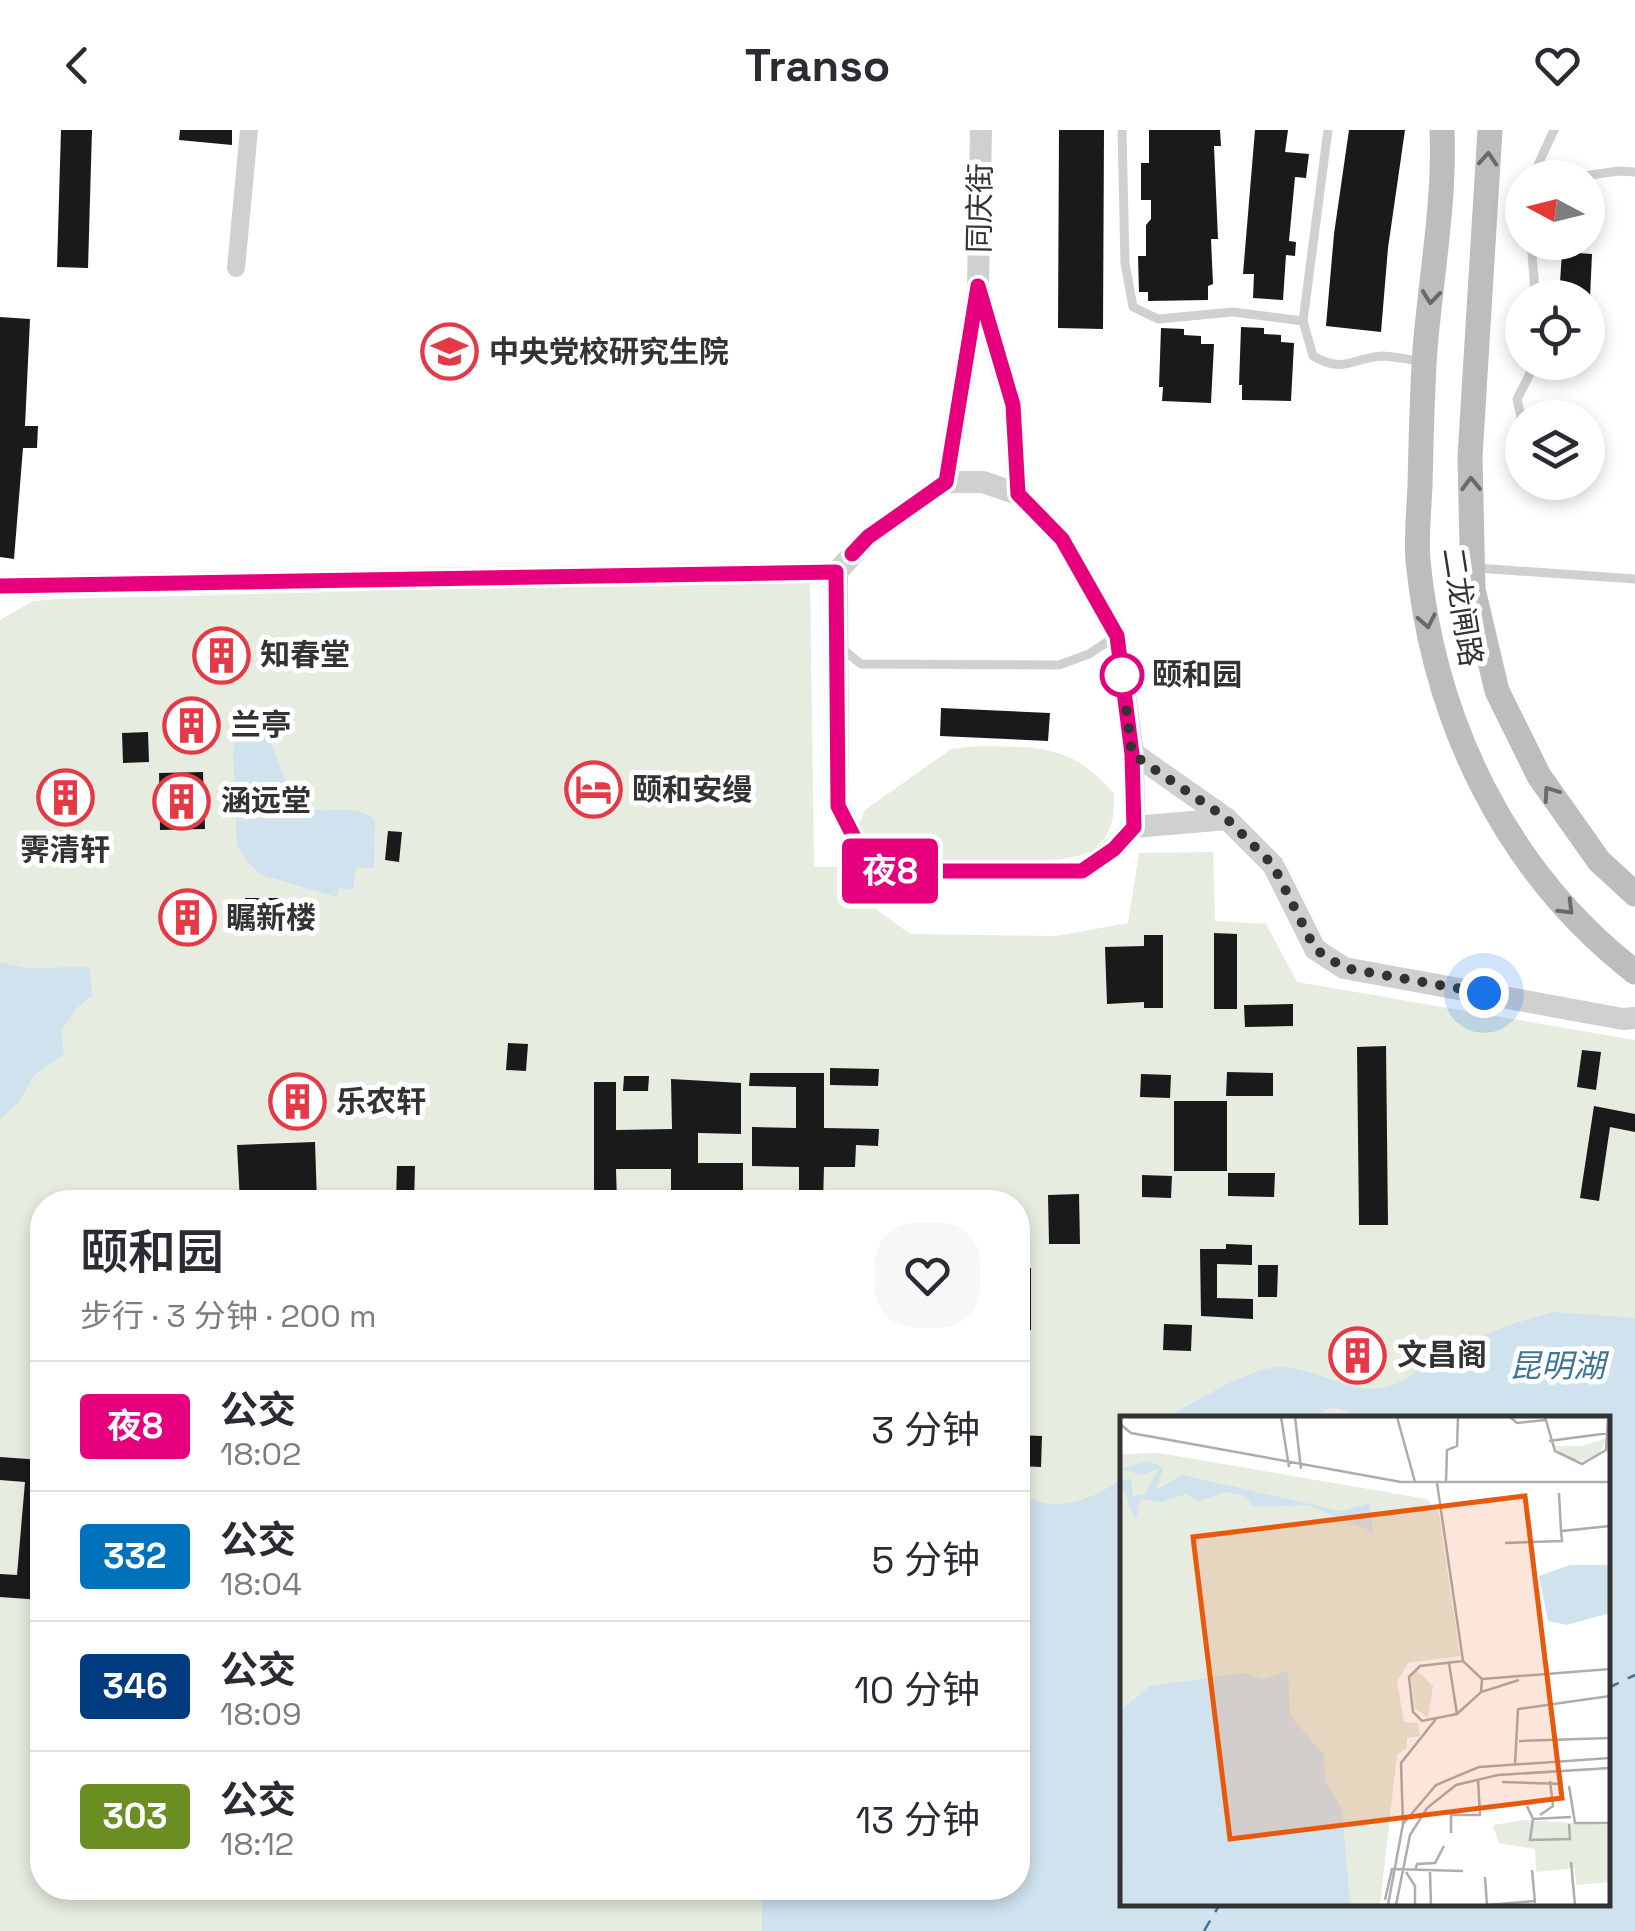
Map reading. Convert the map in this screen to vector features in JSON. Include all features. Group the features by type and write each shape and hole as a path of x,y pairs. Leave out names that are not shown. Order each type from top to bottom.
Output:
{"main road":[{"name":"二龙闸路","path":"1442,130 1436,248 1424,362 1418,556 1426,619 1462,747 1510,837 1563,905 1635,972"},
{"name":"二龙闸路","path":"1490,130 1470,457 1474,589 1497,691 1530,759 1599,862 1635,894"},
{"path":"1436,248 1482,250"}],"street":[{"path":"236,268 249,130"},
{"name":"同庆街","path":"978,286 981,130"},
{"path":"946,482 978,286"},
{"path":"978,286 1013,405 1018,494"},
{"path":"1134,827 1132,754 1117,636 1062,539 1018,494 983,482 946,482 868,537 836,572 838,806 859,847 888,871 1082,871 1114,849 1134,827 1226,818"},
{"path":"0,586 836,572"},
{"path":"1132,754 1226,818 1273,865 1315,949 1344,968 1635,1018"}],"lane":[{"path":"1122,130 1125,263 1134,307 1158,319 1233,312 1303,321"},
{"path":"1328,130 1303,321 1312,356 1329,365 1346,366 1381,356 1424,362"},
{"path":"1540,160 1554,130"},
{"path":"1605,173 1635,172"},
{"path":"1473,568 1635,578"},
{"path":"838,645 861,664 1059,665 1089,654 1117,636"}],"shaded area":[{"path":"810,580 814,867 846,867 858,896 910,934 1056,936 1128,923 1139,853 1213,852 1215,921 1266,924 1297,982 1635,1040 1635,1931 0,1931 0,620 33,601"},
{"path":"1037,748 1069,757 1084,766 1114,794 1113,818 1104,838 1092,850 1054,860 896,860 876,848 858,826 865,810 951,749"}],"water":[{"path":"247,719 264,724 294,804 314,810 358,811 375,821 374,868 356,867 353,890 339,888 337,897 262,875 237,846 233,755 237,726"},
{"path":"0,962 26,968 90,967 92,996 78,1007 61,1031 64,1054 34,1075 18,1103 0,1119"},
{"name":"昆明湖","path":"1553,1312 1635,1318 1635,1931 762,1931 762,1900 1030,1900 1030,1501 1068,1503 1103,1491 1120,1479 1120,1906 1610,1906 1610,1416 1350,1416 1347,1411 1332,1407 1313,1416 1169,1416 1240,1378 1270,1368 1297,1369 1360,1388 1387,1387 1467,1342"}],"building":[{"path":"61,130 92,130 88,268 57,267"},
{"path":"180,130 232,130 232,145 179,140"},
{"path":"1059,130 1104,130 1103,329 1058,328"},
{"path":"1149,130 1220,130 1221,146 1214,146 1218,239 1211,239 1213,284 1208,286 1208,300 1148,301 1148,292 1139,292 1138,256 1146,256 1146,225 1151,219 1151,200 1141,200 1141,163 1149,163"},
{"path":"1255,130 1288,130 1285,152 1309,154 1306,178 1295,177 1289,241 1296,242 1295,256 1286,255 1283,300 1253,298 1254,274 1243,274"},
{"path":"1349,130 1405,130 1381,332 1326,326"},
{"path":"1561,260 1592,260 1591,280 1560,280"},
{"path":"0,317 30,319 25,426 38,426 37,448 23,448 14,559 0,557"},
{"path":"1241,327 1264,328 1264,334 1281,335 1281,342 1294,343 1291,401 1242,400"},
{"path":"1161,328 1184,329 1184,335 1201,336 1201,344 1214,344 1211,403 1162,401"},
{"name":"知春堂","path":"237,642 238,666 204,668 203,644"},
{"name":"兰亭","path":"203,706 204,744 181,744 180,707"},
{"path":"941,708 1050,713 1048,741 940,736"},
{"path":"148,732 149,762 123,763 122,733"},
{"name":"涵远堂","path":"203,772 205,829 160,830 159,773"},
{"name":"霁清轩","path":"76,778 77,815 55,815 54,779"},
{"path":"388,831 402,832 399,862 385,860"},
{"path":"245,898 279,898 278,916 245,915"},
{"name":"瞩新楼","path":"167,905 206,905 206,932 168,932"},
{"path":"1214,933 1237,934 1237,1009 1214,1009"},
{"path":"1144,935 1163,935 1163,1008 1144,1008 1144,1002 1107,1004 1105,947 1144,946"},
{"path":"1293,1004 1293,1026 1245,1027 1244,1005"},
{"path":"508,1043 528,1044 526,1071 506,1070"},
{"path":"1386,1046 1388,1225 1359,1225 1357,1047"},
{"path":"1582,1050 1601,1052 1596,1090 1577,1087"},
{"path":"830,1068 879,1069 878,1086 830,1085"},
{"path":"1227,1072 1273,1073 1273,1096 1226,1096"},
{"path":"750,1073 824,1073 824,1128 879,1129 878,1146 856,1145 855,1167 824,1167 823,1190 799,1190 799,1167 752,1166 752,1127 796,1128 796,1087 749,1086"},
{"path":"1141,1074 1171,1075 1170,1098 1140,1097"},
{"path":"624,1076 649,1076 648,1091 623,1091"},
{"path":"671,1079 741,1083 741,1134 698,1133 698,1163 743,1163 743,1190 671,1190 671,1169 616,1169 617,1190 594,1190 594,1082 616,1082 616,1130 672,1129"},
{"name":"乐农轩","path":"275,1088 323,1093 320,1116 272,1111"},
{"path":"1174,1101 1227,1101 1227,1171 1174,1171"},
{"path":"1594,1106 1635,1114 1635,1132 1610,1127 1599,1201 1580,1198"},
{"path":"315,1142 317,1190 239,1190 237,1145"},
{"path":"397,1166 415,1166 414,1190 396,1190"},
{"path":"1228,1173 1275,1173 1274,1197 1228,1196"},
{"path":"1142,1175 1172,1176 1171,1198 1142,1197"},
{"path":"1079,1194 1080,1244 1049,1244 1048,1195"},
{"path":"1226,1244 1252,1245 1252,1265 1217,1264 1217,1298 1253,1299 1253,1319 1201,1316 1200,1249 1226,1249"},
{"path":"1258,1265 1278,1265 1277,1297 1258,1297"},
{"path":"1164,1324 1192,1325 1191,1351 1163,1350"},
{"name":"文昌阁","path":"1343,1334 1374,1334 1374,1376 1343,1376"},
{"path":"1030,1436 1042,1436 1041,1467 1030,1467"},
{"path":"0,1457 30,1459 30,1599 0,1597 0,1574 17,1575 25,1482 0,1480"}],"ferry route":[{"path":"1610,1687 1635,1675"},
{"path":"1204,1931 1219,1906"}],"bus line":[{"name":"夜8","path":"0,586 836,572 838,806 859,847 888,871 1082,871 1114,849 1134,827 1132,754 1117,636 1062,539 1018,494 1013,405 978,286 946,482 868,537 852,554"}],"place":[{"name":"中央党校研究生院","path":"450,352"},
{"name":"知春堂","path":"221,655"},
{"name":"颐和园","path":"1122,675"},
{"name":"兰亭","path":"192,725"},
{"name":"颐和安缦","path":"593,790"},
{"name":"霁清轩","path":"65,797"},
{"name":"涵远堂","path":"182,801"},
{"name":"瞩新楼","path":"187,918"},
{"name":"乐农轩","path":"297,1102"},
{"name":"文昌阁","path":"1358,1355"}],"route":[{"path":"1122,675 1132,754 1226,818 1273,865 1315,949 1344,968 1484,993"}]}
